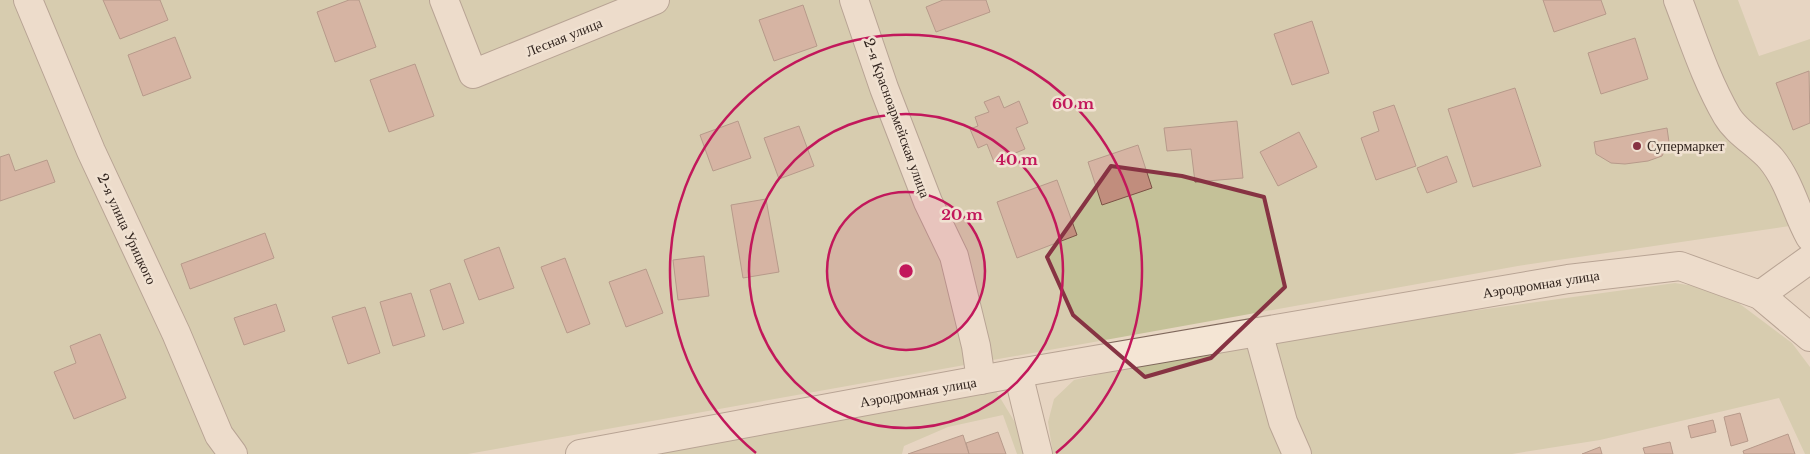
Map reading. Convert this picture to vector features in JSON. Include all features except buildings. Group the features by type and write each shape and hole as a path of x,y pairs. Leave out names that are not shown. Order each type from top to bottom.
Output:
{"street":[{"name":"2-я улица Урицкого","path":"28,0 91,151 176,333 219,435 233,454"},
{"name":"Лесная улица","path":"444,0 473,74 655,0"},
{"name":"2-я Красноармейская улица","path":"854,0 884,88 928,202 954,256 976,346 981,380"},
{"path":"1678,0 1709,80 1728,118 1771,160 1789,186 1799,218 1810,237"},
{"path":"1810,259 1760,294 1810,337"},
{"name":"Аэродромная улица","path":"580,454 1018,373 1568,279 1680,266 1760,294"},
{"path":"1258,332 1283,422 1297,454"},
{"path":"1018,373 1038,454"}],"highlighted area":[{"path":"1111,166 1182,176 1264,197 1285,287 1211,358 1145,377 1073,315 1047,257"}],"shaded area":[{"path":"0,0 1738,0 1759,56 1810,39 1810,223 1518,266 468,454 0,454"},
{"path":"1675,283 1707,288 1736,301 1792,343 1810,367 1810,454 1805,454 1779,398 1600,440 1512,454 1053,454 1048,422 1054,399 1074,380 1126,368 1304,334"},
{"path":"996,391 1016,424 1026,454 1017,454 1003,415 948,427 904,446 902,454 648,454"}],"place":[{"name":"Супермаркет","path":"1637,146"}]}
